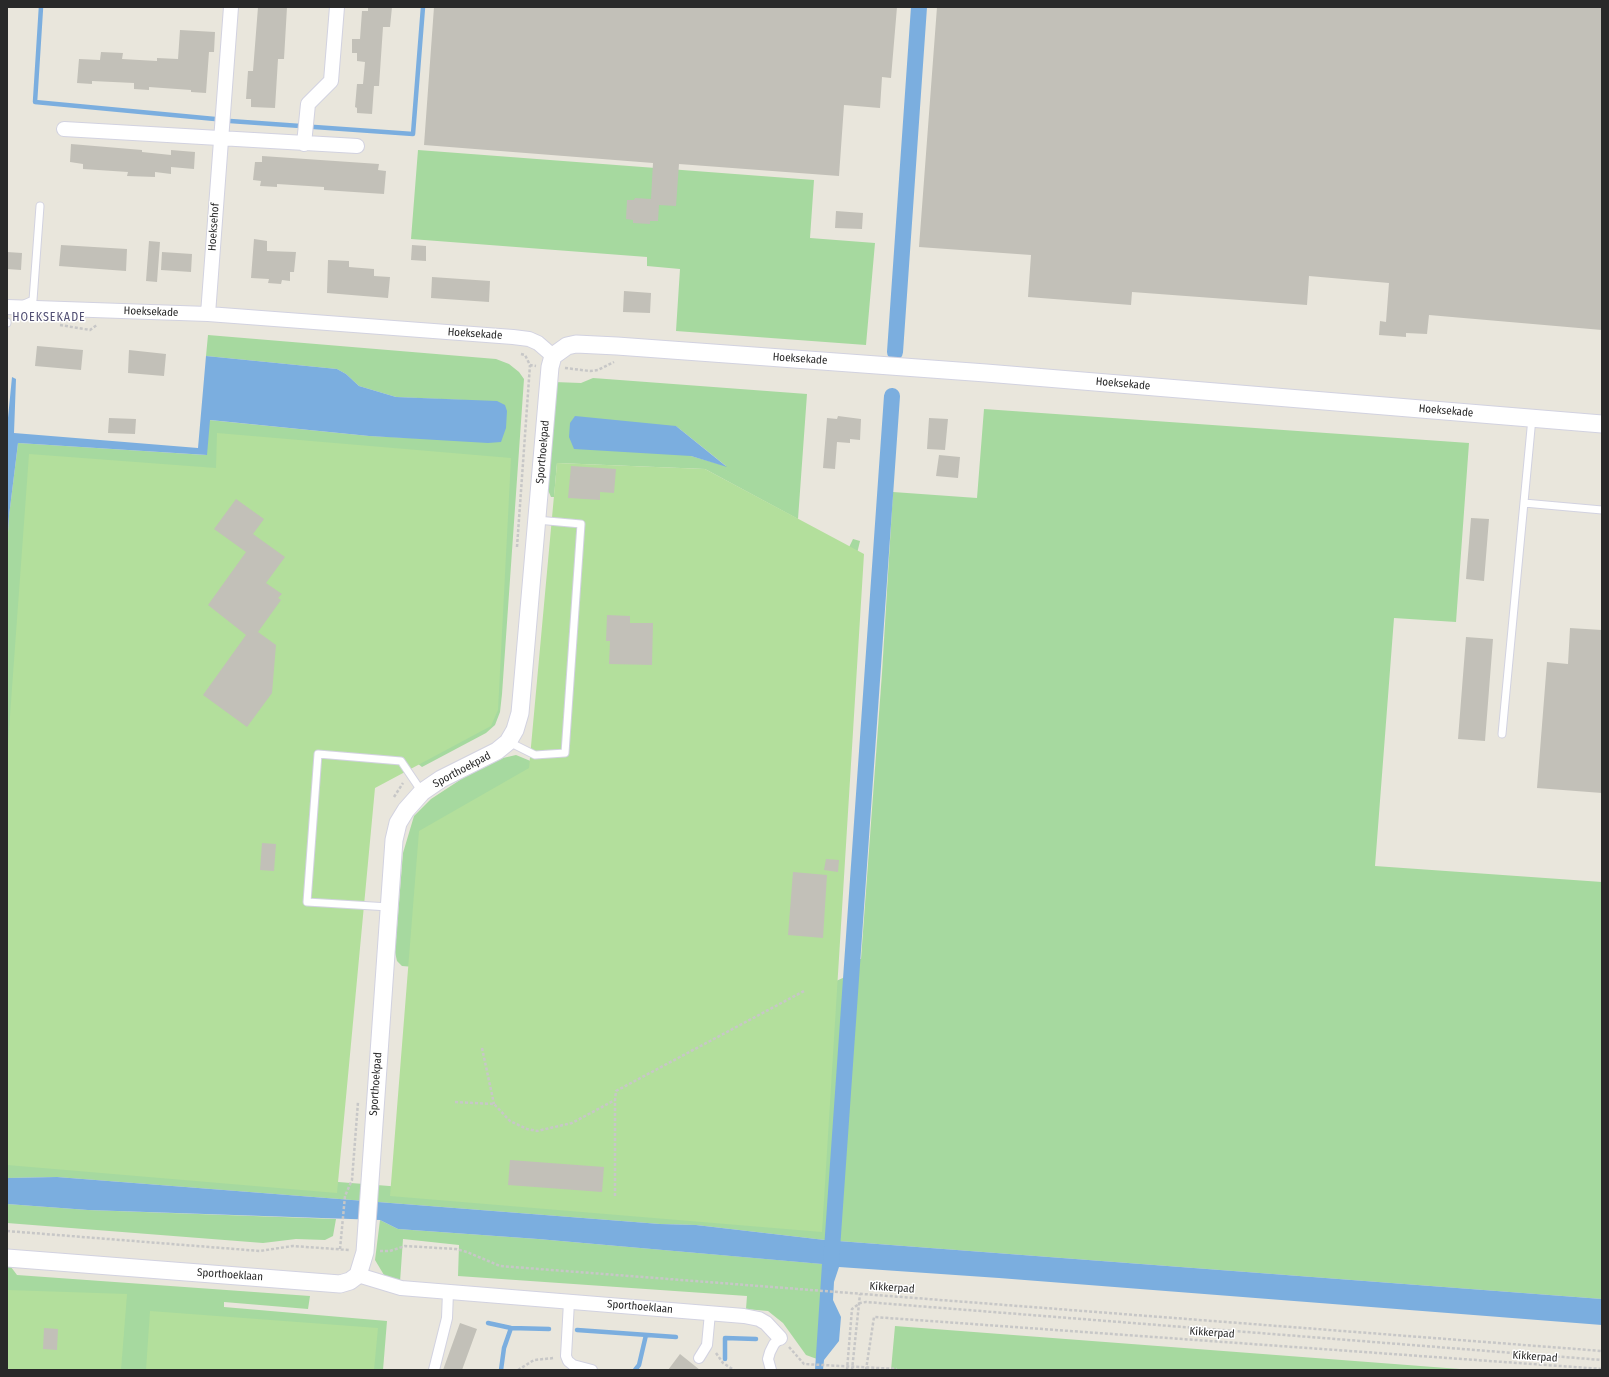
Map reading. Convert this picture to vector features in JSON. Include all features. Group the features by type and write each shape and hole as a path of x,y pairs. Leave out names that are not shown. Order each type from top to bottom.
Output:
{"street":[{"name":"Hoeksehof","path":"208,314 231,7"},
{"path":"305,132 308,104 331,81 337,7"},
{"path":"64,129 221,139 305,132 357,146"},
{"name":"Hoeksekade","path":"11,307 208,314 522,338 538,343 553,356 567,346 576,344 617,346 993,374 1602,424"},
{"name":"Sporthoekpad","path":"358,1275 366,1252 394,840 398,823 406,810 422,792 441,779 497,751 508,742 516,730 520,713 550,367 553,356"},
{"name":"Sporthoeklaan","path":"7,1258 340,1284 350,1281 358,1275 401,1288 744,1316 759,1319 766,1323 780,1338"},
{"path":"434,1370 447,1318 448,1292"},
{"path":"569,1302 566,1356 568,1361 573,1365 592,1370"},
{"path":"699,1358 707,1345 710,1313"},
{"path":"771,1370 768,1359 770,1352 780,1338"}],"lane":[{"path":"11,307 33,300 40,206"},
{"path":"1502,734 1532,418"},
{"path":"1524,503 1602,510"},
{"path":"508,742 535,755 565,753 581,524 537,520"},
{"path":"389,907 307,902 318,754 401,761 413,776 422,792"}],"path":[{"name":"Sporthoekpad","path":"516,554 530,365"},
{"path":"393,799 404,782 413,776"},
{"path":"615,1196 616,1091 804,991"},
{"path":"482,1048 494,1104 510,1121 527,1129 537,1131 572,1123 616,1100"},
{"path":"455,1102 494,1104"},
{"path":"340,1249 344,1196"},
{"path":"7,1232 260,1251 293,1246 366,1252 390,1251 405,1246 456,1249 500,1266 860,1294"},
{"name":"Kikkerpad","path":"852,1370 860,1294 1602,1351"},
{"name":"Kikkerpad","path":"847,1370 852,1309 860,1303 1602,1360"},
{"name":"Kikkerpad","path":"866,1369 874,1317 1602,1370"},
{"path":"780,1338 804,1364 852,1366 866,1369 897,1369"},
{"path":"707,1345 717,1354 723,1363 734,1370"},
{"path":"518,1370 534,1360 566,1356"}],"green space":[{"path":"418,150 814,180 810,238 875,243 866,345 676,331 680,269 647,266 647,257 411,239"},
{"path":"208,335 496,359 509,364 519,372 524,379 502,694 500,712 495,725 486,733 422,767 417,763 7,842 7,549 9,516 18,443 206,455 209,420 369,436 501,442 464,400 396,397 359,386 346,374 337,369 206,356"},
{"path":"593,378 807,394 798,519 705,469 557,463 554,497 551,497 548,490 554,382 581,383","holes":["676,426 726,466 691,456"]},
{"path":"984,409 1469,443 1456,622 1394,618 1375,866 1602,882 1602,1299 825,1240 696,1225 660,1224 57,1177 7,1178 7,1156 402,1187 426,968 402,966 397,961 395,952 403,853 414,816 431,799 463,778 503,758 516,755 545,767 835,576 853,539 860,541 855,562 825,986 845,977 847,959 861,959 882,673 893,492 977,498"},
{"path":"217,433 511,458 498,710 491,726 375,788 337,1193 7,1165 7,757 29,454 216,468"},
{"path":"557,463 705,469 864,554 822,1232 390,1196 419,831 529,768"},
{"path":"7,1204 88,1210 336,1219 333,1236 325,1240 296,1239 263,1243 7,1223"},
{"path":"380,1220 398,1229 538,1239 823,1264 817,1359 806,1355 783,1323 768,1311 746,1309 747,1296 458,1276 459,1245 403,1239 400,1282 384,1275 375,1260"},
{"path":"7,1267 11,1267 17,1275 310,1296 308,1309 224,1302 224,1307 387,1321 383,1370 119,1370 7,1291"},
{"path":"7,1290 127,1294 121,1370 7,1370"},
{"path":"150,1311 378,1328 374,1370 146,1370"},
{"path":"895,1326 1473,1370 891,1370"}],"water":[{"path":"206,356 337,369 346,374 359,386 396,397 497,401 505,405 507,411 506,428 501,442 488,443 369,436 210,420 207,455 18,443 9,516 7,549 7,428 12,377 16,379 14,433 198,448"},
{"path":"575,416 676,426 727,467 691,456 574,449 569,437 570,423"},
{"path":"57,1177 660,1224 696,1225 825,1240 1602,1299 1602,1325 839,1267 834,1282 833,1300 841,1317 839,1341 824,1360 823,1370 815,1370 822,1264 538,1239 398,1229 380,1220 88,1210 7,1204 7,1178"}],"building":[{"path":"258,7 287,7 284,59 278,59 275,108 251,107 251,99 246,99 248,71 253,71"},
{"path":"368,7 392,7 390,27 383,27 379,86 374,86 372,114 357,113 357,108 355,107 357,84 363,84 365,62 357,61 357,53 352,53 352,39 360,39 362,11 368,11"},
{"path":"434,7 897,7 891,78 882,77 880,108 844,105 839,176 679,164 676,206 659,205 658,221 650,221 650,224 633,223 633,220 626,219 627,200 634,200 635,198 651,199 653,163 424,145"},
{"path":"937,7 1602,7 1602,330 1429,315 1427,334 1406,333 1406,337 1379,335 1380,321 1386,322 1389,283 1309,276 1307,305 1132,292 1131,305 1028,297 1031,255 919,247"},
{"path":"180,30 215,32 214,52 209,52 206,93 191,92 191,90 149,87 149,90 134,89 134,83 92,81 92,84 77,83 79,59 100,60 101,52 123,53 122,59 157,61 157,58 178,59"},
{"path":"71,144 142,150 142,152 171,155 171,150 195,152 194,169 171,167 171,174 155,172 155,177 127,176 128,172 83,169 83,164 70,162"},
{"path":"262,156 379,164 378,170 386,171 384,194 324,190 324,187 277,184 277,187 260,186 261,181 253,180 255,162 262,162"},
{"path":"836,211 863,213 862,229 835,228"},
{"path":"254,239 267,241 267,251 296,252 294,272 290,272 290,281 282,280 281,284 268,283 269,279 251,278"},
{"path":"149,241 160,242 157,282 146,281"},
{"path":"61,245 127,249 126,271 59,266"},
{"path":"412,245 426,246 426,261 411,260"},
{"path":"7,252 22,253 21,270 7,269"},
{"path":"162,252 192,254 191,272 161,270"},
{"path":"328,260 349,261 349,267 374,269 374,276 390,277 388,298 327,293"},
{"path":"432,277 490,281 489,302 431,298"},
{"path":"624,291 651,293 650,313 623,312"},
{"path":"37,346 83,350 81,370 35,366"},
{"path":"129,350 166,354 164,376 128,373"},
{"path":"838,416 861,419 860,440 850,439 850,443 837,442 835,469 823,468 827,418 837,419"},
{"path":"109,418 136,419 135,434 108,433"},
{"path":"929,418 948,419 945,450 927,449"},
{"path":"939,455 960,457 958,478 936,476"},
{"path":"571,466 616,469 614,493 600,492 600,500 568,498"},
{"path":"236,499 264,519 253,534 285,557 266,583 282,594 278,598 281,600 258,632 276,645 272,693 247,727 203,695 246,635 208,605 246,552 214,529"},
{"path":"1471,518 1489,519 1484,581 1466,579"},
{"path":"607,615 630,616 630,623 653,623 652,665 609,664 610,641 606,641"},
{"path":"1570,628 1602,630 1602,793 1537,788 1547,662 1568,664"},
{"path":"1466,637 1493,639 1485,741 1458,739"},
{"path":"262,843 276,844 274,871 260,870"},
{"path":"826,859 839,860 838,872 824,870"},
{"path":"793,872 827,875 823,938 788,935"},
{"path":"510,1160 604,1167 602,1192 508,1185"},
{"path":"460,1323 477,1329 462,1370 443,1370"},
{"path":"44,1328 58,1329 57,1350 43,1349"},
{"path":"680,1354 700,1370 668,1370"}],"waterway":[{"path":"41,7 35,102 215,119"},
{"path":"230,121 413,134 423,7"},
{"path":"895,352 919,7"},
{"path":"831,1263 892,396"},
{"path":"488,1323 511,1328 549,1329"},
{"path":"501,1370 504,1348 511,1328"},
{"path":"577,1330 676,1337"},
{"path":"635,1370 639,1365 646,1335"},
{"path":"725,1359 725,1338 756,1339"}],"district":[{"name":"HOEKSEKADE","path":"49,318"}]}
